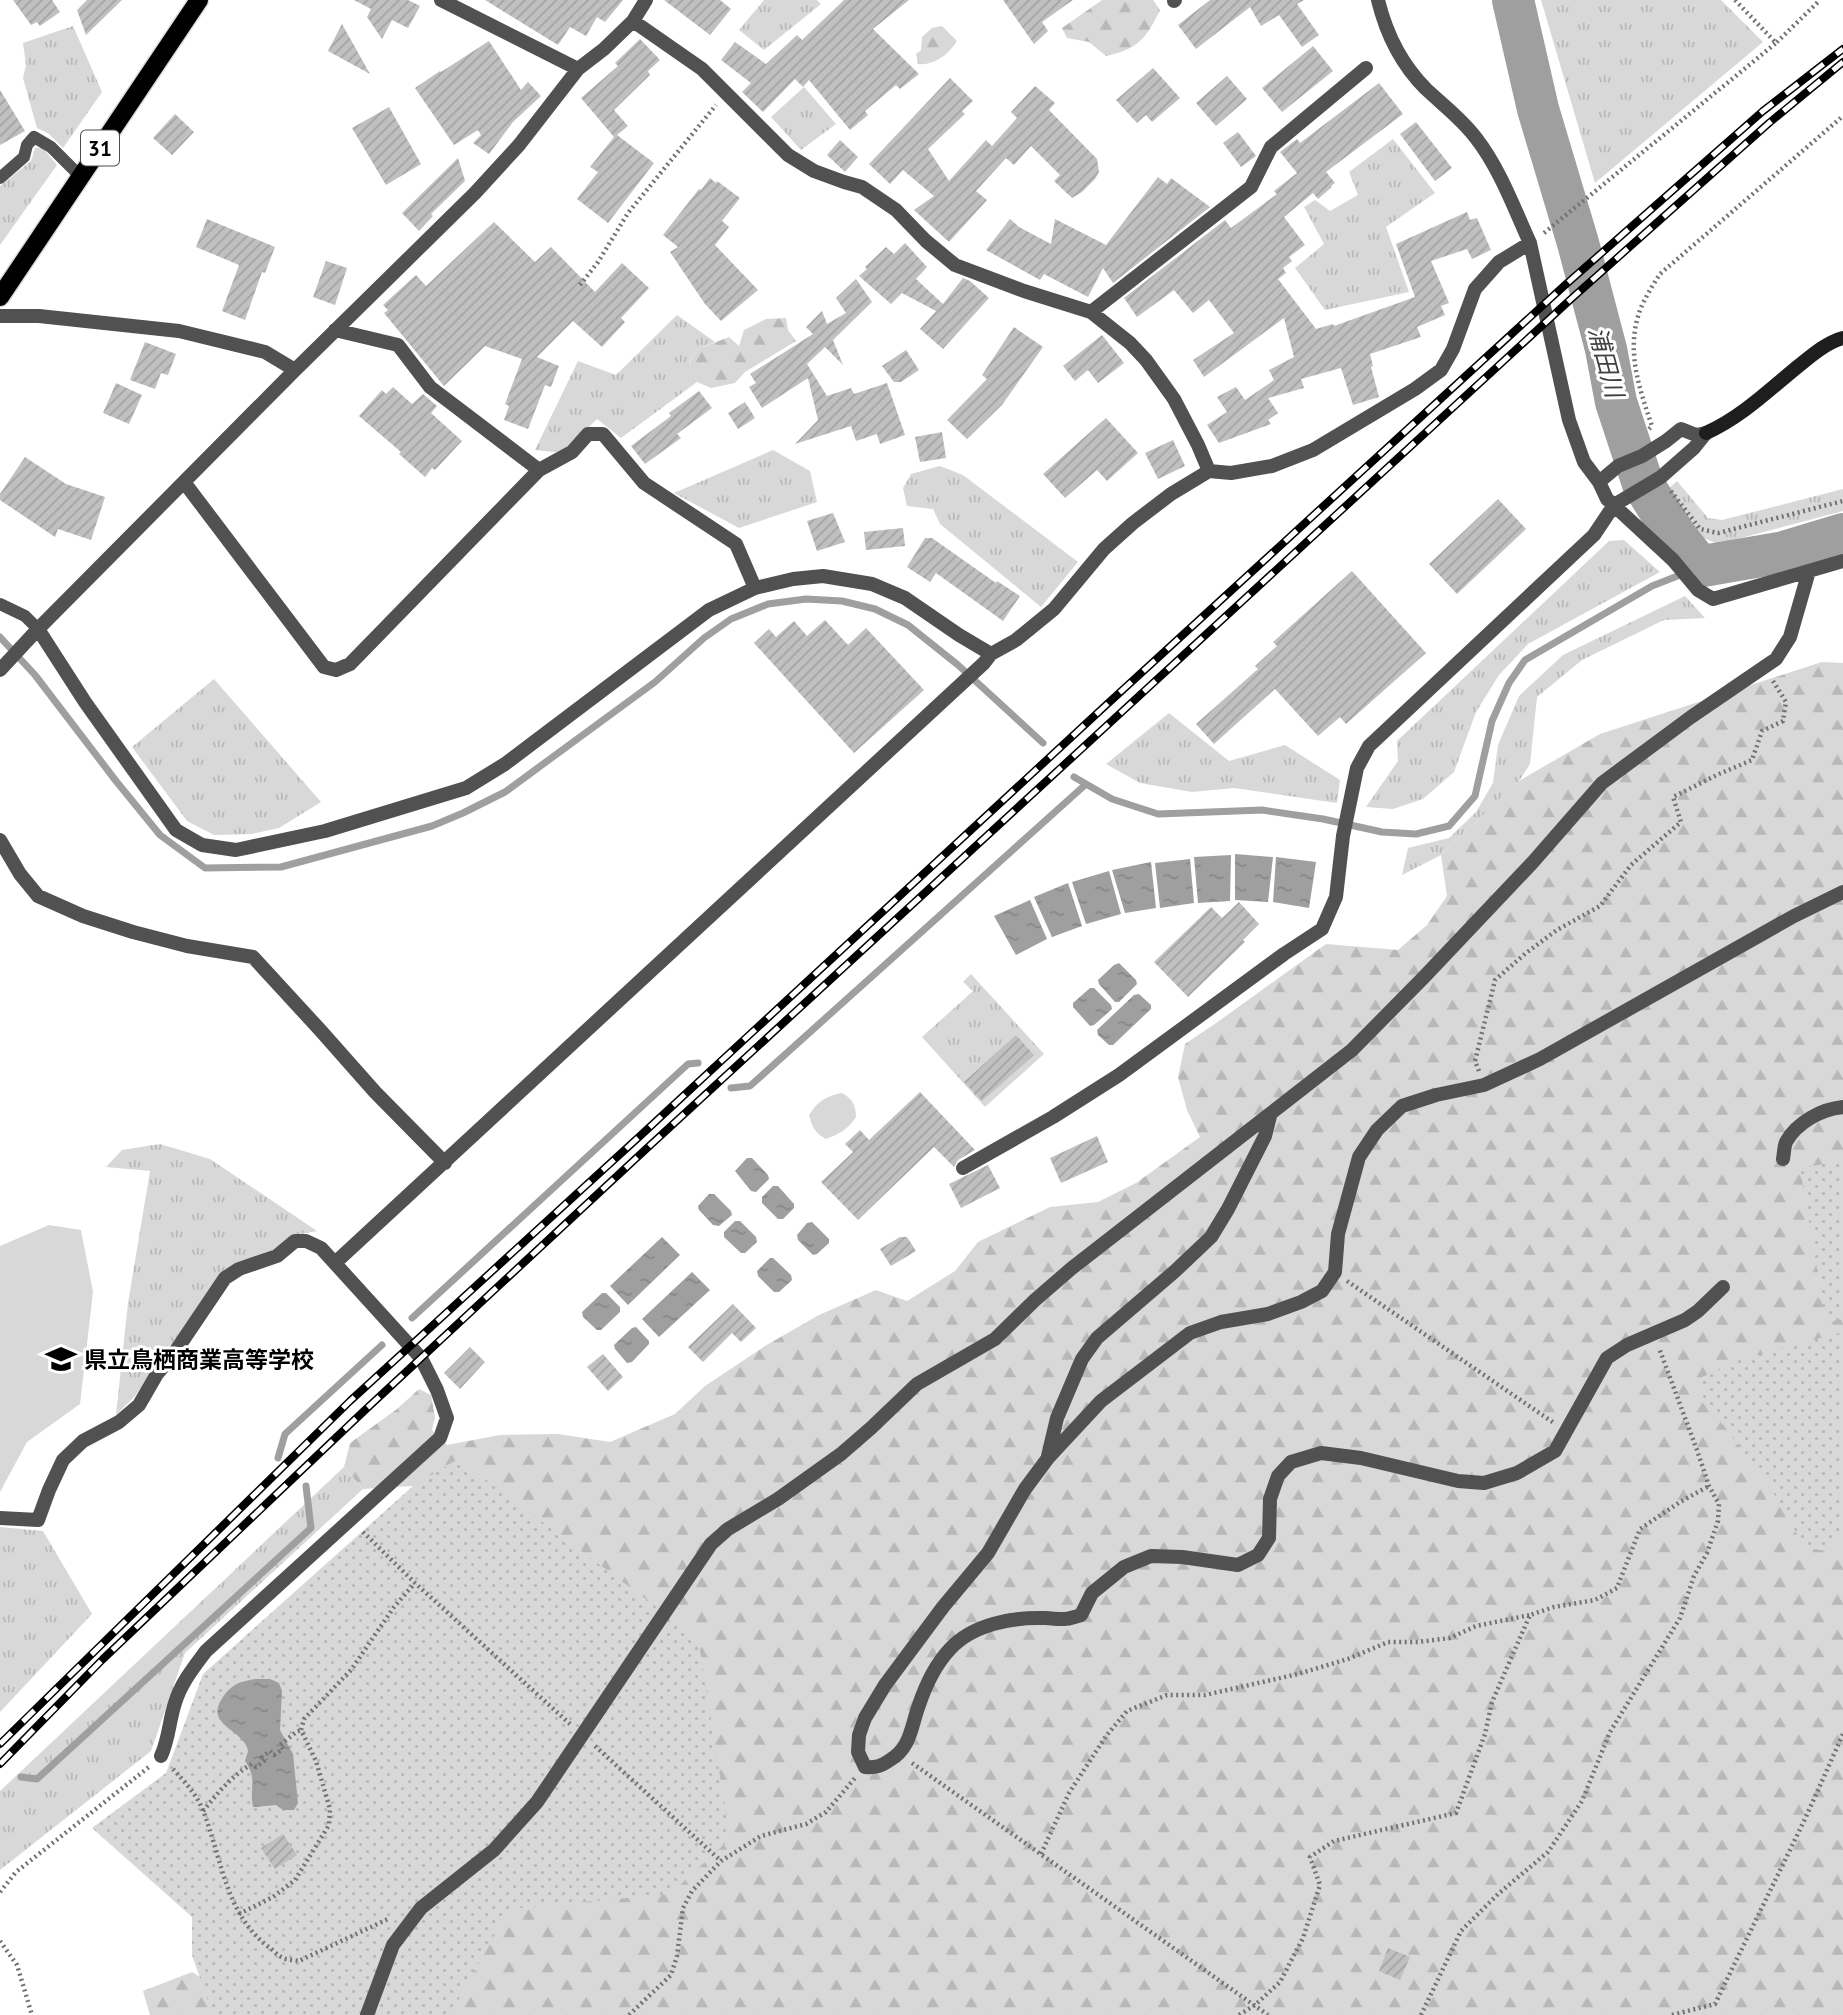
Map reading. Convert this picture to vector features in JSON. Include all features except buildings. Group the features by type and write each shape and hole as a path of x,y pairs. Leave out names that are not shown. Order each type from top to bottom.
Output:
{"main road":[{"name":"31","path":"0,297 200,0"}],"street":[{"path":"441,0 578,69"},
{"path":"4,667 295,370 474,193 519,145 578,69 633,22 646,0"},
{"path":"1378,0 1394,46 1407,66 1423,86 1476,137 1489,157 1530,243 1569,419 1584,462 1599,482 1607,499 1673,561 1698,590 1713,599 1843,561"},
{"path":"633,22 702,69 788,155 814,172 862,187 896,210 926,241 955,265 1091,312 1130,343 1146,360 1174,399 1209,471"},
{"path":"1091,312 1251,187 1271,147 1366,68"},
{"path":"336,1262 945,698 988,659 1054,610 1104,549 1133,523 1171,494 1209,471 1231,473 1272,466 1313,450 1415,389 1441,370 1453,349 1475,289 1499,262 1530,243"},
{"path":"0,316 39,316 179,331 265,352 295,370"},
{"path":"335,330 398,345 430,387 538,470"},
{"path":"1599,482 1618,466 1642,456 1681,429 1696,435 1726,424 1815,353 1843,338"},
{"path":"963,1167 1119,1075 1322,929 1336,897 1352,785 1357,768 1369,746 1594,535 1614,505 1661,477 1694,448 1706,433"},
{"path":"184,482 324,667 336,670 350,664 538,470 572,452 588,434 603,434 644,483 736,544 755,588"},
{"path":"367,2015 393,1945 421,1908 494,1850 537,1802 711,1544 728,1529 778,1499 841,1454 917,1384 995,1339 1072,1268 1269,1116 1361,1041 1533,862 1602,783 1776,659 1790,637 1809,571"},
{"path":"35,633 176,830 202,845 236,850 325,831 466,788 505,764 709,610 755,588 793,579 822,576 872,584 905,598 959,635 988,659"},
{"path":"0,840 20,874 38,896 83,916 133,932 187,946 253,957 375,1092 445,1163"},
{"path":"1723,1287 1685,1320 1653,1332 1607,1358 1555,1451 1517,1474 1484,1483 1458,1481 1361,1458 1321,1453 1291,1462 1278,1476 1270,1499 1269,1538 1258,1555 1238,1565 1182,1557 1152,1556 1124,1567 1092,1593 1081,1615 1064,1621 1045,1618 1014,1620 979,1628 951,1647 930,1676 908,1742 899,1755 882,1766 865,1767 858,1752 859,1735 865,1717 885,1685 943,1606 988,1553 1025,1489 1048,1458 1101,1401 1190,1333 1221,1322 1268,1314 1322,1291 1335,1272 1338,1234 1359,1157 1377,1130 1402,1106 1436,1095 1483,1085 1540,1059 1794,916 1843,892"},
{"path":"1783,1159 1785,1144 1799,1125 1829,1108 1843,1107"},
{"path":"1048,1458 1057,1418 1082,1359 1097,1338 1174,1272 1210,1237 1228,1209 1265,1136 1269,1116"},
{"path":"0,1518 38,1520 63,1460 83,1441 119,1422 139,1405 157,1374 225,1278 239,1269 277,1256 295,1241 306,1241 321,1248 421,1358 437,1390 447,1419 440,1438 206,1651 186,1678 175,1703 168,1742 162,1756"}],"lane":[{"path":"0,178 24,157 27,145 34,137 51,147 81,177"},
{"path":"0,604 25,616 35,633"}],"path":[{"path":"1735,0 1776,43"},
{"path":"1552,226 1776,43 1820,0"},
{"path":"580,285 598,262 628,213 726,93"},
{"path":"1645,433 1652,426 1636,377 1633,339 1642,304 1660,274 1843,116"},
{"path":"1661,477 1700,529 1718,533 1843,501"},
{"path":"1483,1085 1475,1061 1495,980 1558,930 1600,906 1631,865 1681,822 1673,797 1752,761 1762,731 1783,721 1786,702 1765,667"},
{"path":"1335,1272 1566,1431"},
{"path":"1421,2015 1461,1931 1498,1894 1548,1852 1581,1801 1610,1732 1680,1618 1694,1576 1707,1553 1718,1521 1719,1504 1709,1486 1653,1332"},
{"path":"1041,1854 1069,1793 1106,1736 1127,1711 1167,1695 1205,1695 1298,1674 1348,1659 1388,1642 1450,1638 1476,1626 1595,1600 1617,1587 1640,1529 1709,1486"},
{"path":"350,1520 415,1583 721,1861"},
{"path":"239,1914 273,1897 295,1880 329,1825 330,1808 316,1761 302,1730 304,1718 351,1671 394,1607 415,1583"},
{"path":"1239,2015 1255,2005 1280,1982 1303,1938 1320,1885 1310,1857 1334,1841 1457,1813 1485,1734 1492,1702 1530,1615"},
{"path":"203,1811 221,1789 244,1769 252,1764 256,1767 265,1760 262,1757 270,1751 274,1755 283,1749 280,1745 302,1730"},
{"path":"1672,2015 1715,2004 1843,1734"},
{"path":"899,1755 1268,2015"},
{"path":"0,1892 16,1872 162,1756 198,1799 224,1880 239,1914 264,1944 283,1958 299,1961 399,1914 421,1908"},
{"path":"629,2015 671,1975 677,1956 683,1908 692,1891 721,1861 761,1836 806,1824 826,1812 865,1767"},
{"path":"0,1941 17,1965 32,2015"}],"green space":[{"path":"764,0 817,0 821,4 764,50 739,30"},
{"path":"1102,0 1153,0 1160,10 1140,41 1126,50 1106,56 1089,42 1067,38 1062,28"},
{"path":"1541,0 1721,0 1763,42 1595,183"},
{"path":"73,26 102,92 63,148 49,134 37,128 23,78 26,65 23,43"},
{"path":"942,26 957,41 940,58 930,63 918,64 916,54 921,50 922,37 932,28"},
{"path":"804,87 836,124 801,150 771,117"},
{"path":"1393,139 1435,193 1386,227 1409,292 1325,310 1295,268 1324,244 1304,207 1315,200 1330,211 1358,195 1349,172"},
{"path":"35,148 43,148 57,165 0,245 0,186 31,161"},
{"path":"677,315 715,342 696,350 689,363 697,382 621,438 597,419 562,453 535,450 578,361 616,375"},
{"path":"786,318 788,330 796,341 745,372 735,383 711,388 697,382 689,364 696,350 729,337 739,346 744,330 766,319"},
{"path":"773,450 810,471 817,502 739,528 674,493"},
{"path":"940,466 963,475 1078,562 1041,607 940,524 933,509 907,506 903,488 911,474"},
{"path":"1677,481 1708,518 1722,520 1843,489 1843,511 1718,544 1697,535 1666,491"},
{"path":"1624,540 1660,572 1528,644 1499,675 1476,712 1454,772 1423,799 1393,809 1366,807 1398,761 1397,741 1609,541"},
{"path":"1843,542 1843,550 1713,585 1699,573 1751,569"},
{"path":"1685,596 1705,618 1664,620 1582,660 1537,697 1530,764 1519,781 1441,855 1402,875 1408,848 1449,838 1476,812 1493,783 1498,745 1519,696 1563,655"},
{"path":"1822,662 1843,663 1843,2015 379,2015 413,1486 363,1489 344,1467 350,1443 397,1409 419,1389 431,1395 435,1417 432,1430 447,1445 500,1435 558,1434 610,1442 675,1414 705,1386 765,1346 819,1315 876,1290 907,1301 955,1271 978,1242 1050,1207 1098,1202 1136,1183 1200,1137 1187,1110 1178,1077 1185,1044 1326,944 1398,950 1427,925 1447,896 1441,855 1519,781 1600,734"},
{"path":"214,679 321,802 279,828 252,834 214,835 187,821 132,747"},
{"path":"1169,713 1229,761 1285,745 1340,780 1337,803 1234,788 1192,792 1140,783 1106,764"},
{"path":"971,974 1044,1054 985,1107 922,1037 973,991 963,982"},
{"path":"842,1093 853,1103 856,1117 843,1131 826,1139 814,1129 809,1115 823,1100"},
{"path":"160,1144 210,1159 317,1231 296,1235 276,1249 223,1271 135,1396 116,1415 128,1303 150,1171 106,1167 122,1150"},
{"path":"1843,1161 1843,1319 1826,1322 1800,1168"},
{"path":"49,1225 81,1230 93,1292 80,1404 27,1442 0,1492 0,1246"},
{"path":"1843,1332 1843,1537 1824,1550 1816,1550 1800,1540 1779,1501 1725,1427 1700,1400 1698,1379 1736,1361"},
{"path":"458,1459 698,1638 730,1839 670,1894 509,1909 450,2015 213,2015 192,1955 192,1917 92,1828 166,1773 203,1674 413,1486"},
{"path":"344,1467 363,1489 185,1653 151,1751 0,1870 0,1791"},
{"path":"0,1527 43,1531 92,1614 0,1712"},
{"path":"192,1972 234,1998 300,2015 150,2015 143,1991"}],"water":[{"path":"1235,854 1273,857 1268,902 1235,900"},
{"path":"1231,855 1230,901 1198,903 1194,857"},
{"path":"1276,857 1316,862 1309,908 1273,902"},
{"path":"1190,859 1194,903 1160,908 1155,863"},
{"path":"1151,862 1156,908 1125,913 1112,870"},
{"path":"1109,871 1121,914 1086,924 1072,882"},
{"path":"1068,883 1082,926 1052,937 1034,897"},
{"path":"1030,900 1047,939 1016,955 994,916"},
{"path":"1119,963 1137,984 1119,1002 1115,1002 1098,980"},
{"path":"1090,988 1094,988 1112,1009 1090,1026 1073,1007 1073,1003"},
{"path":"1139,994 1151,1005 1151,1009 1113,1045 1109,1045 1098,1035 1097,1030 1134,995"},
{"path":"747,1158 752,1158 768,1175 769,1179 756,1192 751,1191 735,1171"},
{"path":"773,1186 778,1186 794,1204 794,1208 783,1219 778,1219 762,1203 762,1197"},
{"path":"709,1194 714,1194 731,1211 732,1215 719,1226 713,1225 699,1210 698,1206"},
{"path":"735,1221 740,1221 756,1237 757,1242 745,1253 741,1253 724,1237 724,1232"},
{"path":"812,1222 829,1239 829,1243 813,1255 798,1240 797,1235 807,1223"},
{"path":"662,1237 680,1255 628,1305 610,1286"},
{"path":"770,1258 791,1275 792,1280 779,1292 774,1292 758,1276 757,1271"},
{"path":"692,1272 710,1290 659,1337 642,1319"},
{"path":"602,1293 606,1293 620,1307 620,1312 601,1330 597,1330 583,1317 582,1312"},
{"path":"636,1327 649,1344 632,1362 627,1363 614,1345"},
{"path":"255,1679 270,1679 279,1683 282,1691 280,1730 293,1754 298,1803 294,1810 283,1810 276,1805 253,1807 252,1779 245,1761 247,1747 223,1723 217,1712 223,1697 233,1686"}],"waterway":[{"name":"浦田川","path":"1513,0 1538,109 1606,349 1616,402 1643,484 1675,535 1703,566 1784,552 1843,534"},
{"path":"1074,777 1112,799 1158,814 1262,810 1323,819 1382,832 1416,834 1449,826 1475,796 1492,721 1509,683 1525,660 1652,586 1703,566"},
{"path":"0,637 35,675 160,835 205,868 281,867 432,826 463,813 505,792 655,682 704,638 731,619 768,604 806,599 842,601 875,609 908,625 958,665 1043,743"},
{"path":"731,1088 750,1086 1085,785"},
{"path":"412,1318 688,1064 698,1063"},
{"path":"278,1458 285,1434 382,1345"},
{"path":"21,1777 37,1779 311,1528 306,1486"}],"railway":[{"path":"0,1744 350,1401 1104,707 1564,286 1763,111 1843,49"},
{"path":"0,1764 103,1659 364,1411 645,1150 1571,299 1769,123 1843,62"}],"place":[{"name":"県立鳥栖商業高等学校","path":"61,1359"}]}
